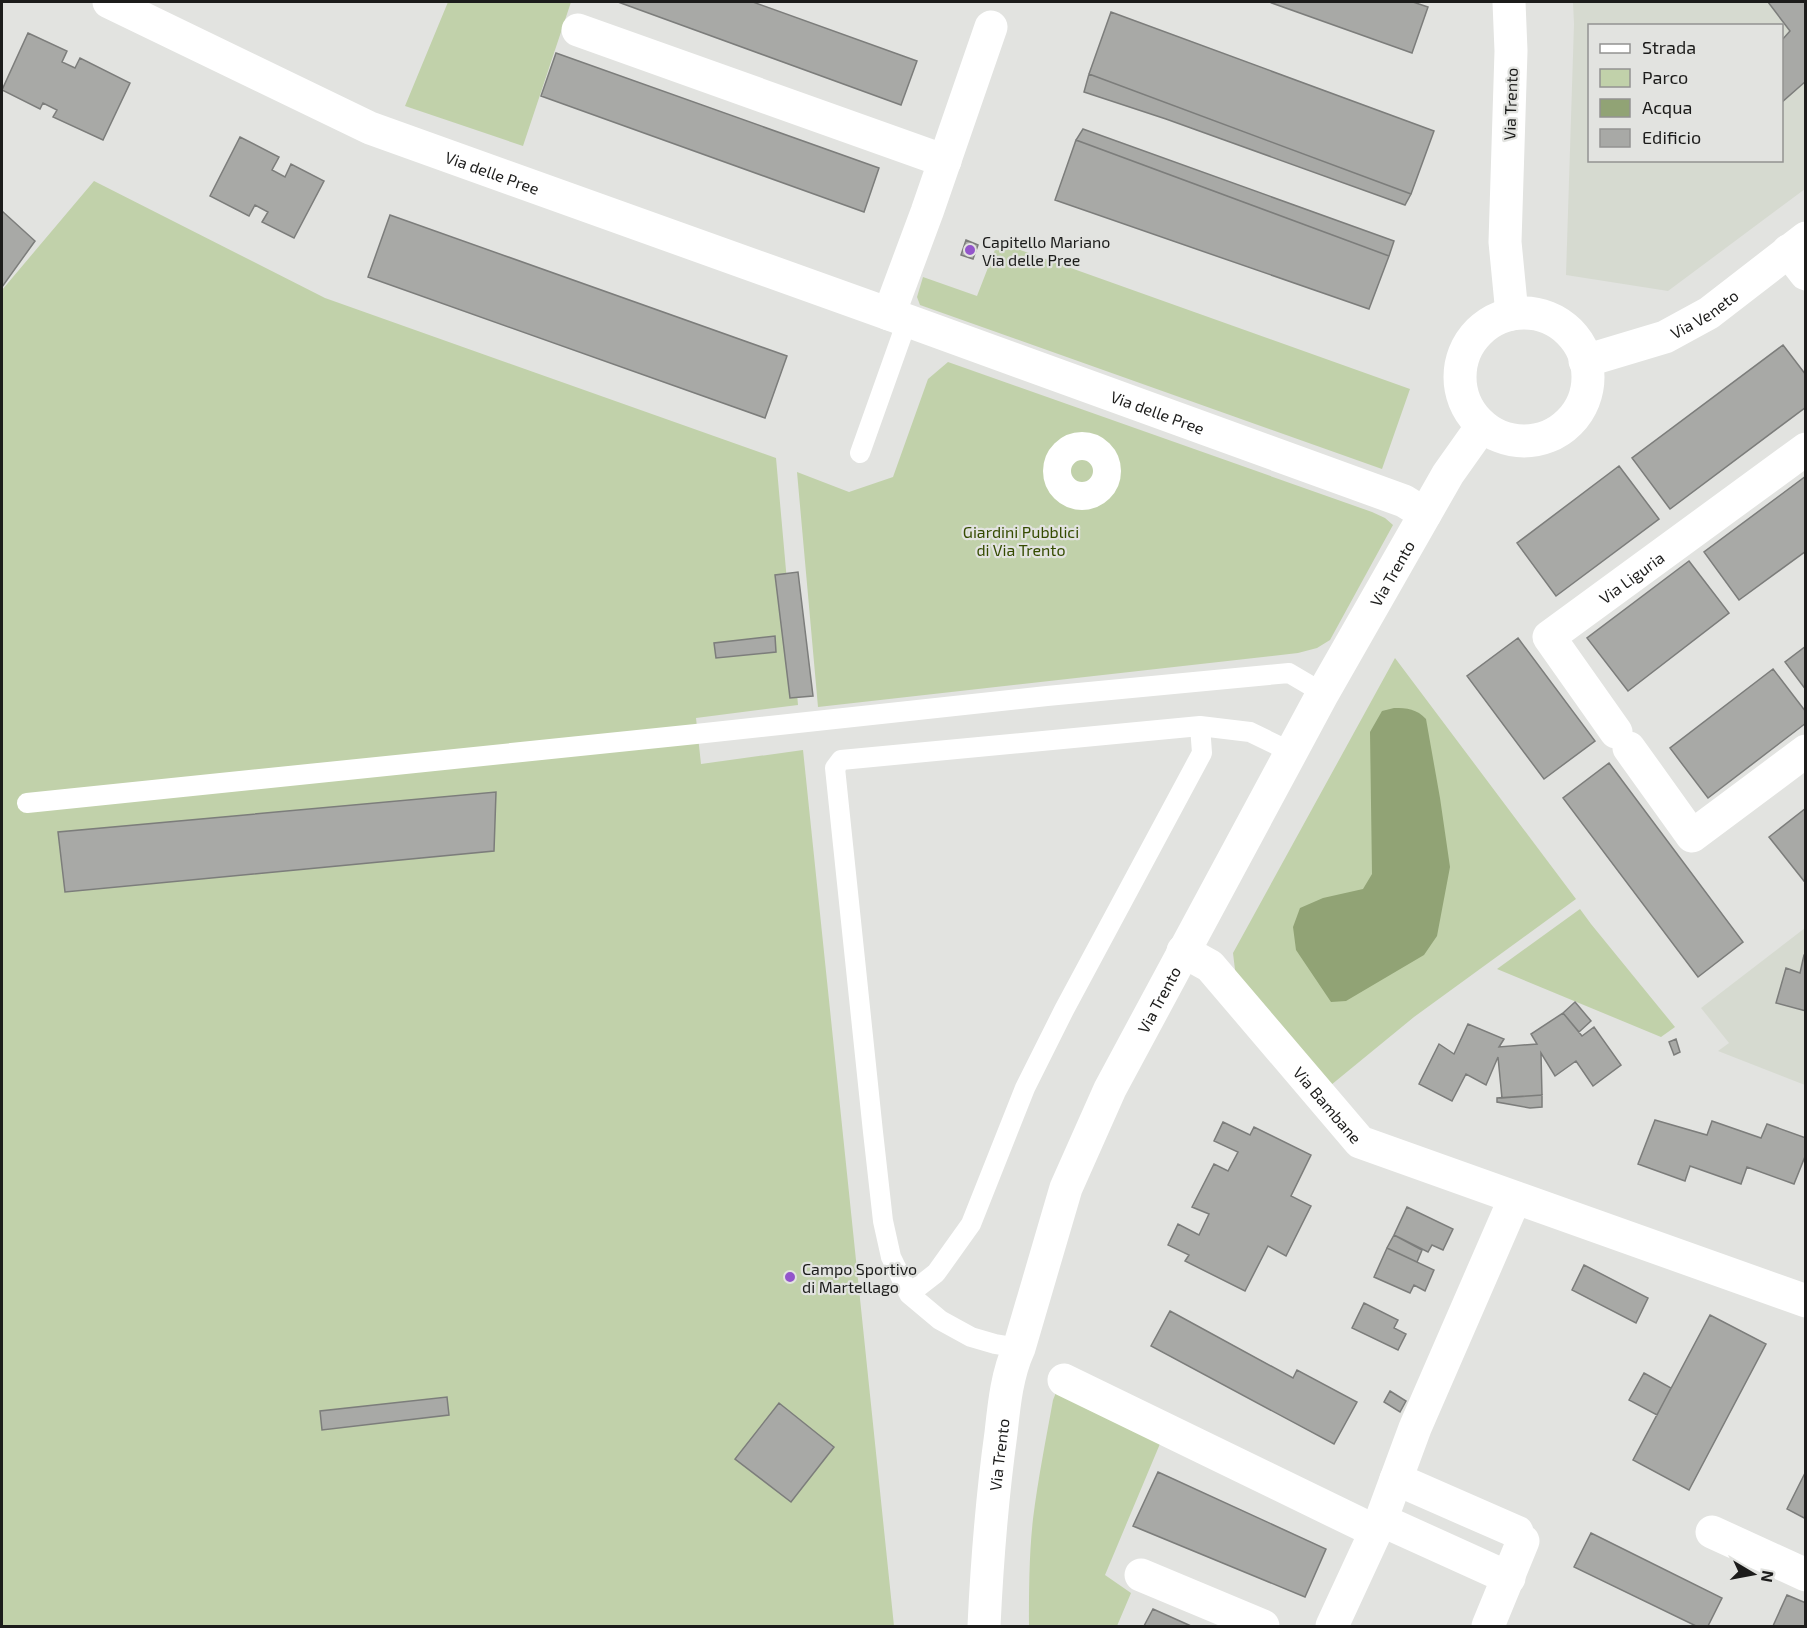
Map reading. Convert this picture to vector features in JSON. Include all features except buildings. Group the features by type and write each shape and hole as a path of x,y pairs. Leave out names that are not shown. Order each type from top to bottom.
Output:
{"street":[{"name":"Via delle Pree","path":"109,2 370,128 1404,501 1425,514"},
{"name":"Via Trento","path":"1509,2 1512,51 1505,243 1512,314"},
{"path":"898,317 927,212 991,27"},
{"path":"578,30 945,161"},
{"name":"Via Veneto","path":"1586,361 1665,337 1709,313 1800,254"},
{"path":"1512,314 1533,314 1553,320 1570,333 1586,361 1587,388 1583,401 1568,423 1557,432 1532,441 1505,438 1482,426 1471,414 1460,384 1465,353 1472,339 1497,319 1512,314"},
{"name":"Via Trento","path":"984,1626 993,1492 1006,1396 1013,1360 1019,1348 1066,1188 1110,1089 1323,693 1448,474 1482,426"},
{"name":"Via Liguria","path":"1806,449 1549,637 1692,836 1806,751"},
{"name":"Via Bambane","path":"1183,951 1210,966 1216,972 1360,1142 1806,1301"},
{"path":"1332,1626 1378,1525 1415,1428 1515,1198"},
{"path":"1064,1380 1378,1525 1509,1578"},
{"path":"1396,1479 1517,1532 1520,1541 1523,1541 1488,1626"},
{"path":"1712,1532 1806,1575"},
{"path":"1140,1575 1263,1626"}],"lane":[{"path":"860,453 898,317"},
{"path":"27,803 1047,696 1289,673 1323,693"},
{"path":"909,1294 936,1273 972,1224 1025,1088 1064,1010 1202,753 1200,726"},
{"path":"1019,1348 970,1337 940,1320 909,1294 891,1257 883,1221 835,768 841,760 1200,726 1250,732 1291,752"}],"shaded area":[{"path":"1573,2 1805,2 1805,189 1668,291 1566,275"},
{"path":"1805,928 1805,1085 1718,1051 1729,1043 1701,1008"}],"green space":[{"path":"448,2 571,2 523,146 405,106"},
{"path":"94,181 325,298 776,458 798,705 696,718 701,764 803,750 894,1626 2,1626 2,290"},
{"path":"998,242 1410,389 1382,469 920,305 917,297 923,277 977,296"},
{"name":"Giardini Pubblici di Via Trento","path":"948,362 1372,512 1393,525 1330,640 1317,648 1298,653 818,707 797,472 849,492 893,477 928,379"},
{"path":"1395,658 1576,899 1414,1017 1331,1085 1236,978 1233,953"},
{"path":"1580,909 1675,1027 1661,1037 1497,969"},
{"path":"1057,1390 1162,1439 1105,1575 1131,1593 1117,1626 1029,1626 1033,1519 1053,1400"}],"water":[{"path":"1394,708 1412,710 1426,719 1450,867 1437,936 1424,955 1346,1001 1331,1002 1296,950 1293,927 1300,908 1323,898 1363,889 1372,874 1370,732 1382,711"}],"place":[{"name":"Capitello Mariano Via delle Pree","path":"970,250"},
{"name":"Campo Sportivo di Martellago","path":"790,1277"}]}
